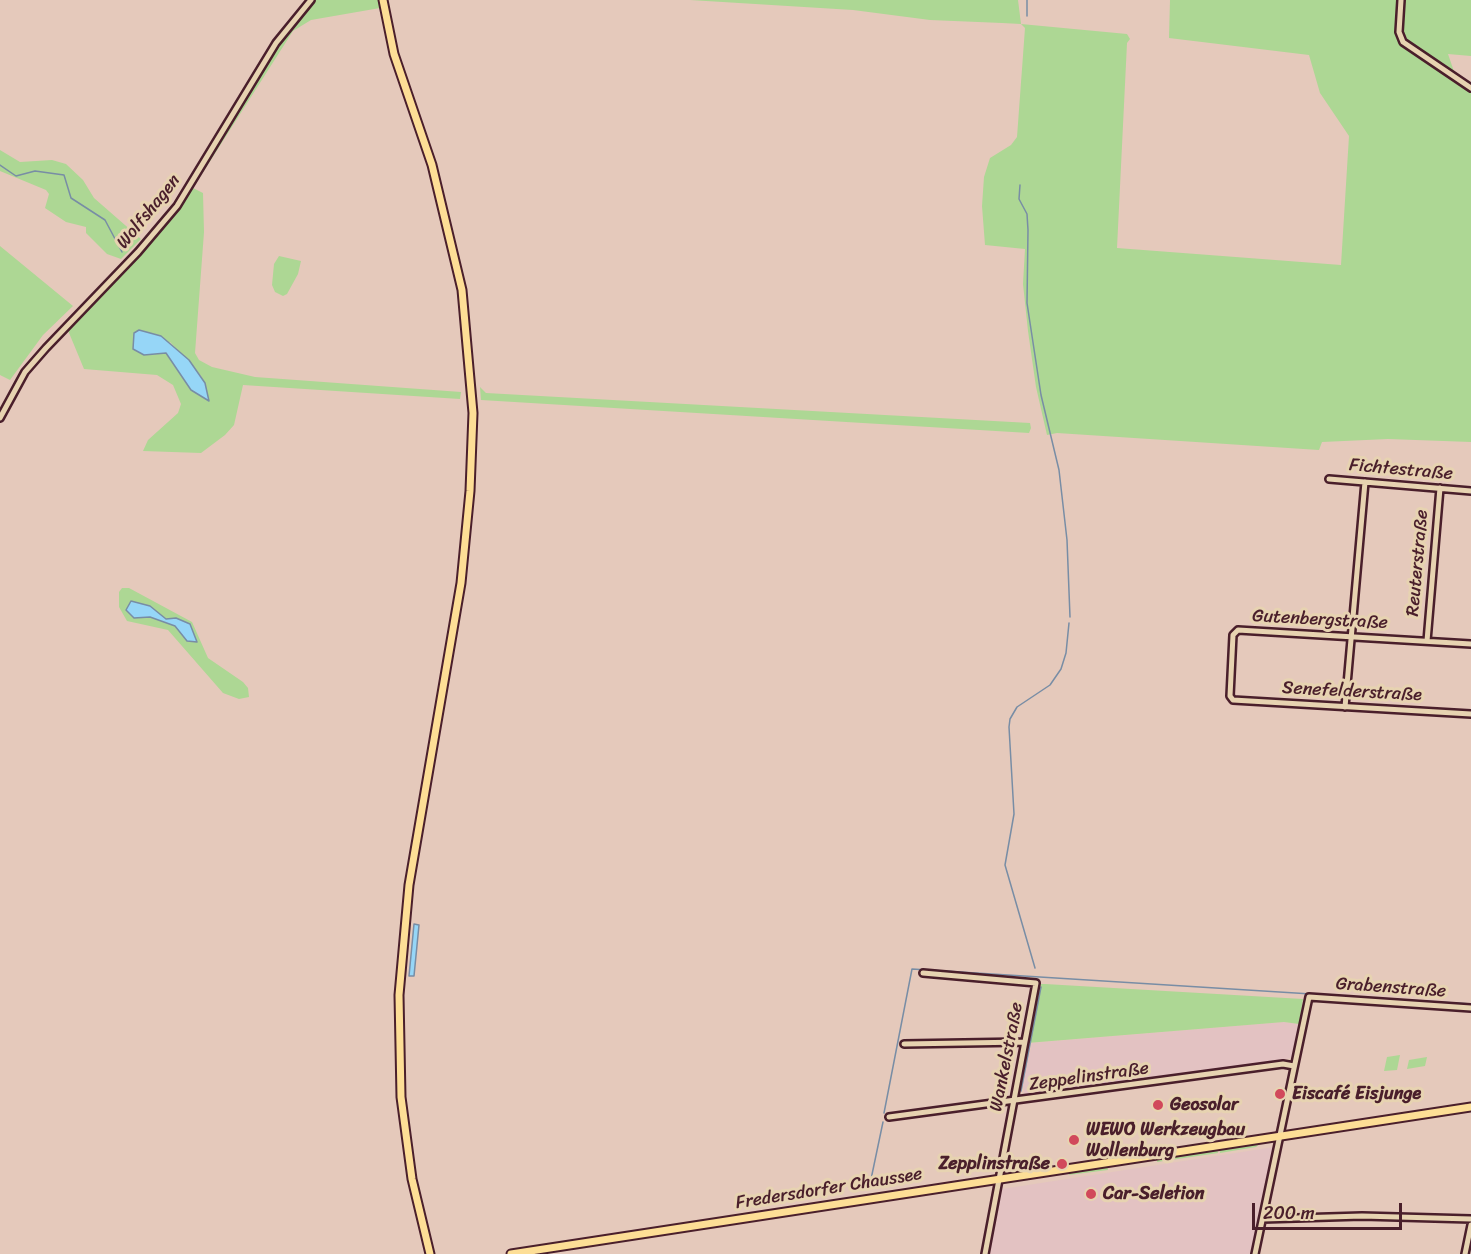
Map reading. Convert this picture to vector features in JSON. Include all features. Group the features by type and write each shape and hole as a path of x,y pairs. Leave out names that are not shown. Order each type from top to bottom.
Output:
{"main road":[{"path":"384,0 394,54 432,165 462,290 473,413 470,491 461,583 409,885 399,995 401,1097 412,1179 430,1254"},
{"name":"Fredersdorfer Chaussee","path":"511,1254 1471,1107"}],"street":[{"name":"Wolfshagen","path":"0,418 21,380 39,356 138,252 177,206 276,43 301,9 311,0"},
{"path":"1401,0 1399,32 1403,42 1471,88"},
{"name":"Fichtestraße","path":"1329,479 1471,491"},
{"path":"1345,706 1365,482"},
{"name":"Reuterstraße","path":"1426,641 1440,488"},
{"name":"Gutenbergstraße","path":"1231,699 1235,631 1471,644"},
{"name":"Senefelderstraße","path":"1231,699 1471,714"},
{"name":"Wankelstraße","path":"922,973 1036,983 985,1254"},
{"name":"Grabenstraße","path":"1294,1066 1309,997 1471,1008"},
{"path":"904,1044 1024,1042"},
{"name":"Zeppelinstraße","path":"889,1117 1283,1064 1294,1066"},
{"path":"1255,1254 1294,1066"},
{"path":"1263,1219 1362,1216 1471,1219"},
{"path":"1465,1254 1471,1225"}],"shaded area":[{"path":"1284,1022 1299,1024 1292,1058 1025,1096 1023,1085 1032,1043"},
{"path":"1274,1147 1252,1254 989,1254 1002,1189"}],"green space":[{"path":"315,0 378,0 380,8 311,20 293,31 193,188 285,34"},
{"path":"690,0 1018,0 1021,24 930,20 853,10"},
{"path":"1170,0 1471,0 1471,56 1448,54 1459,86 1471,91 1471,442 1388,439 1322,442 1319,450 1057,433 1047,435 1036,387 1028,331 1023,284 1025,249 985,245 982,206 984,177 990,158 1011,145 1017,137 1025,28 1021,24 1127,34 1130,39 1127,43 1117,248 1341,265 1349,136 1320,93 1309,55 1169,38"},
{"path":"0,150 20,162 52,160 66,164 83,180 94,198 141,239 121,259 107,254 86,233 86,227 66,222 45,208 49,194 46,190 0,171"},
{"path":"193,188 203,193 204,232 195,353 199,360 212,367 255,377 461,392 460,399 243,385 234,425 225,435 201,453 143,451 148,440 178,413 181,404 173,385 157,375 84,369 67,328 166,225","holes":["170,342 201,376 208,394 191,390 166,353 144,355"]},
{"path":"0,246 73,306 43,335 10,380 0,375"},
{"path":"279,256 301,261 298,274 287,294 283,296 275,292 272,285 274,264"},
{"path":"480,387 486,393 1030,423 1031,428 1029,433 481,400"},
{"path":"122,588 129,588 192,622 208,658 243,682 248,688 249,697 239,699 223,693 168,630 127,621 119,607 119,592"},
{"path":"1041,984 1303,999 1299,1024 1284,1022 1027,1043"},
{"path":"1400,1055 1397,1070 1384,1071 1387,1057"},
{"path":"1427,1057 1425,1066 1407,1069 1409,1060"},
{"path":"1263,1141 1256,1147 1220,1153 1219,1147"},
{"path":"1217,1147 1218,1153 1157,1162 1158,1156"},
{"path":"1148,1149 1148,1153 1108,1159 1107,1155"},
{"path":"1107,1164 1108,1170 1069,1175 1070,1171"}],"water":[{"path":"139,330 161,336 189,360 205,383 209,401 191,390 166,353 144,355 133,349 134,333"},
{"path":"131,601 150,606 166,619 176,618 190,624 197,642 187,641 175,626 150,617 134,618 126,610"},
{"path":"414,924 419,925 414,976 409,976"}],"waterway":[{"path":"1027,0 1027,16"},
{"path":"0,165 16,176 35,171 64,175 71,198 105,220 122,252"},
{"path":"1020,185 1019,199 1027,214 1028,230 1027,303 1041,395 1059,470 1067,540 1070,617"},
{"path":"1035,968 1005,865 1014,814 1009,727 1010,719 1017,707 1050,685 1061,669 1066,653 1069,623"},
{"path":"884,1113 912,969 1471,1004"},
{"path":"1021,1091 1041,987"},
{"path":"870,1184 883,1122"}],"place":[{"name":"Eiscafé Eisjunge","path":"1280,1094"},
{"name":"Geosolar","path":"1158,1105"},
{"name":"WEWO Werkzeugbau Wollenburg","path":"1074,1140"},
{"name":"Zepplinstraße","path":"1062,1164"},
{"name":"Car-Seletion","path":"1091,1194"}]}
